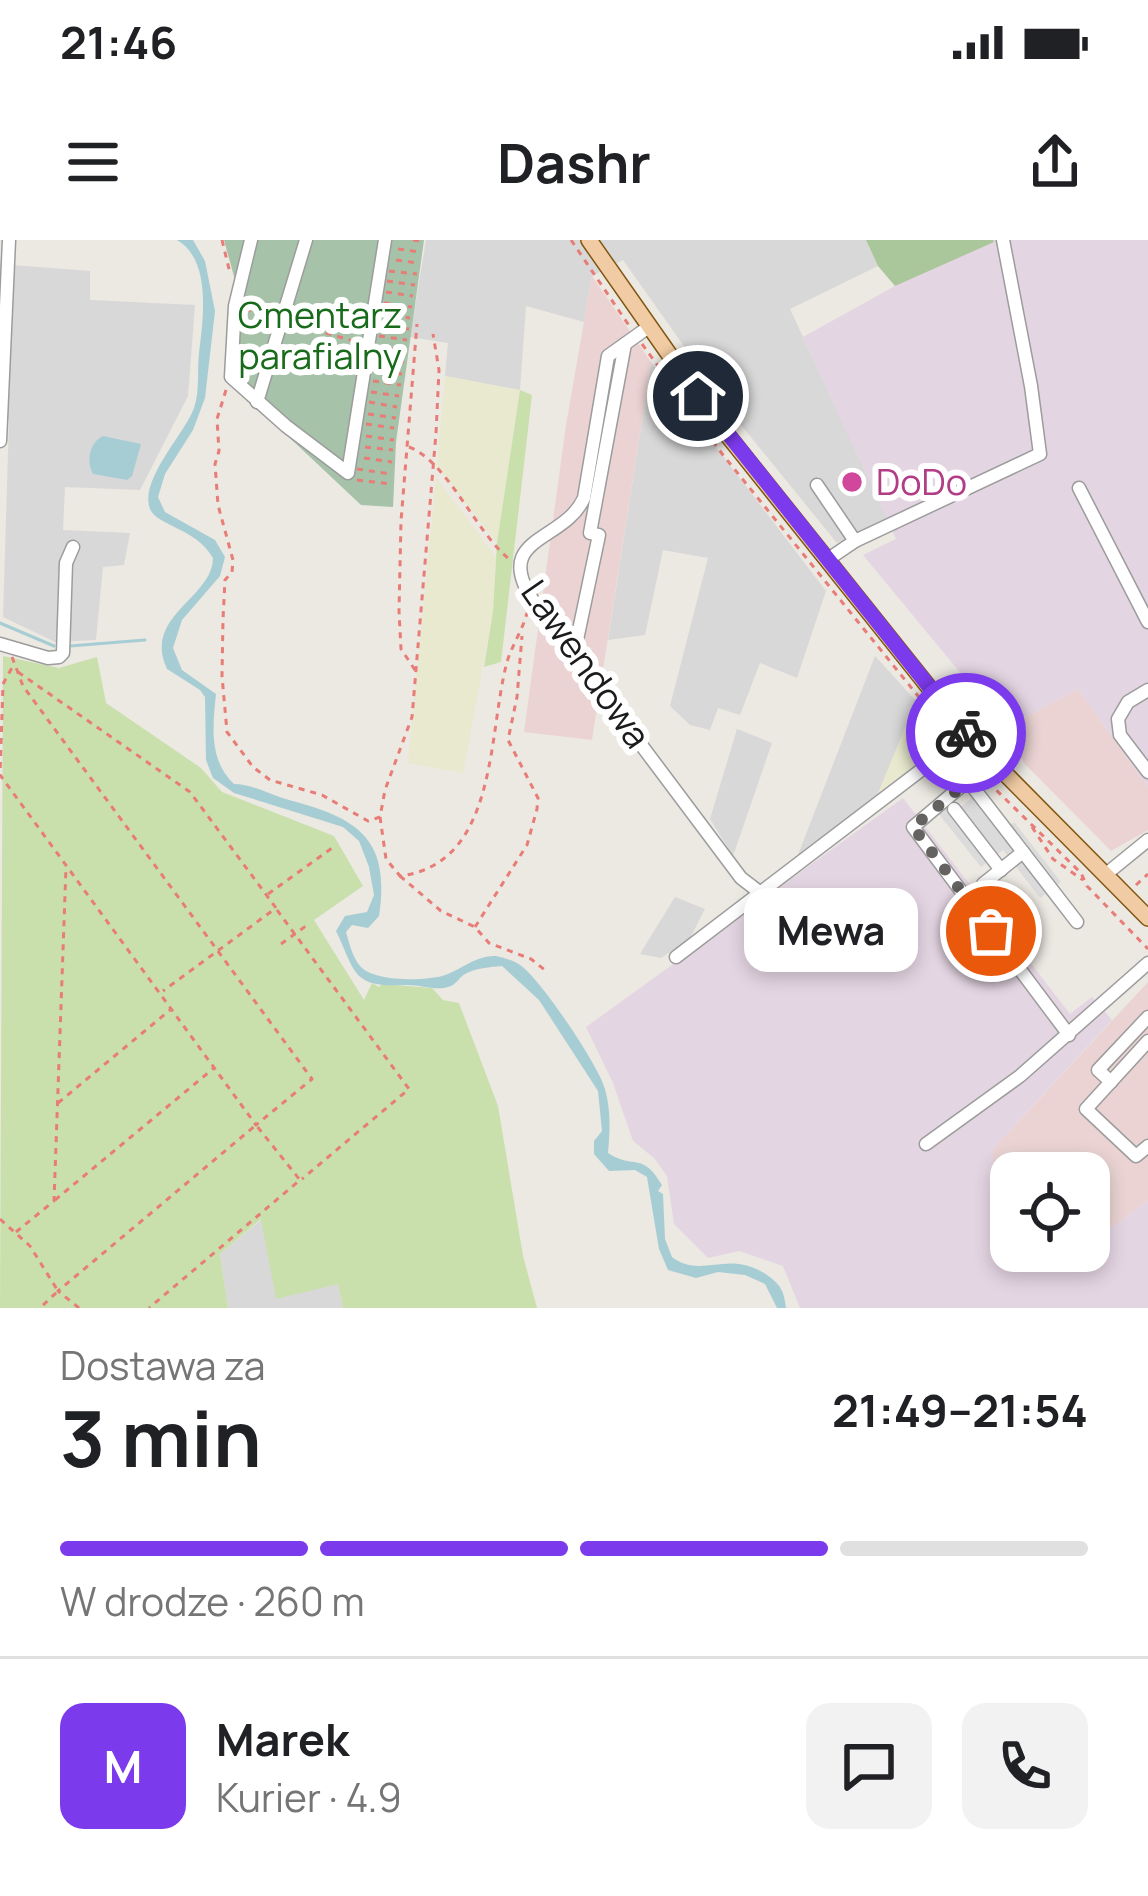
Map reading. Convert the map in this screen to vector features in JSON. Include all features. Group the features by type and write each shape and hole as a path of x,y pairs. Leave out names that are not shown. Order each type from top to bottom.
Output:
{"main road":[{"path":"589,240 713,417 968,735 1148,918"}],"street":[{"path":"0,441 4,256 9,240"},
{"path":"251,240 235,306 230,374 257,402"},
{"path":"257,402 306,240"},
{"path":"826,560 855,541 1040,454 1003,240"},
{"path":"520,567 527,547 580,507 601,408 605,363 650,326"},
{"path":"574,654 599,536 590,533 625,343"},
{"path":"257,402 367,357"},
{"path":"817,485 855,541"},
{"path":"1078,488 1148,622"},
{"path":"0,644 48,658 63,653 66,563 73,547"},
{"name":"Lawendowa","path":"520,567 534,602 741,878 758,891"},
{"path":"1148,690 1124,707 1118,728 1148,772"},
{"path":"676,957 968,735"},
{"path":"992,761 913,827 1069,1035"},
{"path":"969,782 1077,922"},
{"path":"954,809 1001,870"},
{"path":"1105,875 1148,840"},
{"path":"982,884 1023,853"},
{"path":"926,1144 1020,1076 1148,963"},
{"path":"1112,1082 1098,1070 1148,1017"},
{"path":"1148,1040 1086,1109 1136,1156 1148,1146"}],"path":[{"path":"222,240 230,272"},
{"path":"412,240 421,241"},
{"path":"391,484 356,480 367,357 420,252"},
{"path":"391,474 367,357 418,263"},
{"path":"392,462 367,357 417,274"},
{"path":"393,450 367,357 415,285"},
{"path":"367,357 413,296"},
{"path":"235,306 282,320 402,374"},
{"path":"367,357 412,307"},
{"path":"367,357 410,318"},
{"path":"416,672 404,657 399,611 417,324"},
{"path":"367,357 409,329"},
{"path":"433,334 439,370 412,717 380,817 386,859 441,911 475,928 489,943 531,958 546,971"},
{"path":"367,357 407,340"},
{"path":"367,357 406,351"},
{"path":"367,357 404,362"},
{"path":"367,357 400,385"},
{"path":"367,357 399,396"},
{"path":"367,357 397,407"},
{"path":"367,357 396,418"},
{"path":"367,357 394,428"},
{"path":"367,357 394,440"},
{"path":"224,381 215,464 218,505 233,560 225,580 223,619 227,732 253,767 270,780 322,795 368,821 380,817"},
{"name":"Lawendowa","path":"406,446 421,452 483,533 520,567"},
{"path":"400,876 436,866 471,824 488,776 507,660 534,602"},
{"path":"475,928 527,845 537,809 538,798 508,740 522,634"},
{"path":"40,1308 58,1291 256,1125 312,1079 23,686 14,664 3,685 0,776 256,1125 300,1180"},
{"path":"17,671 190,792 409,1089 149,1308"},
{"path":"984,778 1084,880"},
{"path":"1030,826 1053,859 1084,880 1148,949"},
{"path":"266,895 335,846"},
{"path":"54,1201 66,865"},
{"path":"1132,890 1148,874"},
{"path":"1110,910 1120,901"},
{"path":"160,993 276,908"},
{"path":"281,944 310,923"},
{"path":"58,1102 172,1009"},
{"path":"16,1232 214,1067"},
{"path":"0,1219 30,1246 58,1291 80,1308"}],"shaded area":[{"path":"426,240 866,240 878,266 790,309 887,518 837,543 732,414 623,260 592,276 584,322 526,306 520,390 445,376 448,343 410,337"},
{"path":"993,240 1148,240 1148,787 1078,689 1006,728 863,555 896,539 803,337"},
{"path":"0,264 90,271 90,300 195,305 188,396 140,490 65,487 63,530 130,533 124,565 103,567 96,640 55,642 3,617 9,421 0,420"},
{"path":"592,276 651,362 592,740 524,732 566,425"},
{"path":"651,362 826,591 797,678 760,663 740,715 718,708 710,730 690,725 670,706 708,558 663,550 645,635 608,640"},
{"path":"875,656 916,701 875,802 796,860"},
{"path":"1078,689 1148,787 1148,830 1111,851 1024,763 1006,728"},
{"path":"737,729 772,743 733,856 710,819"},
{"path":"973,797 1002,832 1014,822 1061,882 1040,898 1003,850 981,867 938,813 952,801 959,808"},
{"path":"903,798 1070,1014 1092,997 1112,1020 990,1152 990,1272 1110,1272 1110,1229 1148,1200 1148,1308 800,1308 783,1266 739,1251 708,1258 674,1224 667,1176 633,1141 613,1083 586,1027"},
{"path":"675,897 705,909 690,938 661,958 640,954"},
{"path":"1148,982 1148,1200 1110,1229 1110,1152 993,1149"},
{"path":"262,1219 338,1284 343,1308 228,1308 220,1254"}],"green space":[{"name":"Cmentarz parafialny","path":"224,240 424,240 396,442 393,507 361,505 226,378 235,280"},
{"path":"866,240 994,242 895,286 878,266"},
{"path":"445,376 520,390 497,543 437,466"},
{"path":"520,390 532,395 501,662 484,667 497,543"},
{"path":"436,478 496,557 493,612 463,773 408,763"},
{"path":"3,656 59,668 97,657 106,703 201,768 222,792 334,836 363,886 314,920 364,1000 372,983 432,988 443,1000 459,1003 498,1106 523,1256 537,1308 343,1308 338,1284 276,1299 261,1219 220,1254 228,1308 0,1308"},
{"path":"916,701 941,734 934,755 876,798"}],"water":[{"path":"177,240 193,240 205,261 215,311 205,398 158,497 165,512 215,540 225,557 220,576 182,620 173,648 182,670 216,694 214,741 220,764 234,784 333,815 364,835 380,868 379,916 368,928 352,925 346,932 355,959 367,971 399,979 434,978 494,956 515,962 529,973 568,1023 605,1089 608,1153 643,1164 662,1185 658,1191 663,1194 665,1239 672,1257 694,1266 753,1267 779,1285 786,1308 777,1308 765,1284 745,1275 718,1272 696,1278 668,1270 659,1249 647,1177 635,1170 609,1171 594,1154 594,1141 602,1131 598,1091 539,1000 502,966 474,970 440,988 365,980 352,967 336,931 345,916 367,912 374,895 359,841 343,827 234,793 213,778 206,760 205,697 167,669 162,651 171,621 202,585 213,558 197,540 154,515 148,497 156,471 189,419 197,395 203,292 196,261"},
{"path":"103,436 141,444 127,480 93,474 90,453"}],"waterway":[{"path":"0,623 54,646"},
{"path":"70,646 145,640"}],"way so far":[{"path":"966,733 992,761 913,827 991,931"}],"place":[{"name":"DoDo","path":"852,482"},
{"name":"Mewa","path":"991,931"}],"route":[{"path":"698,396 966,733"}]}
